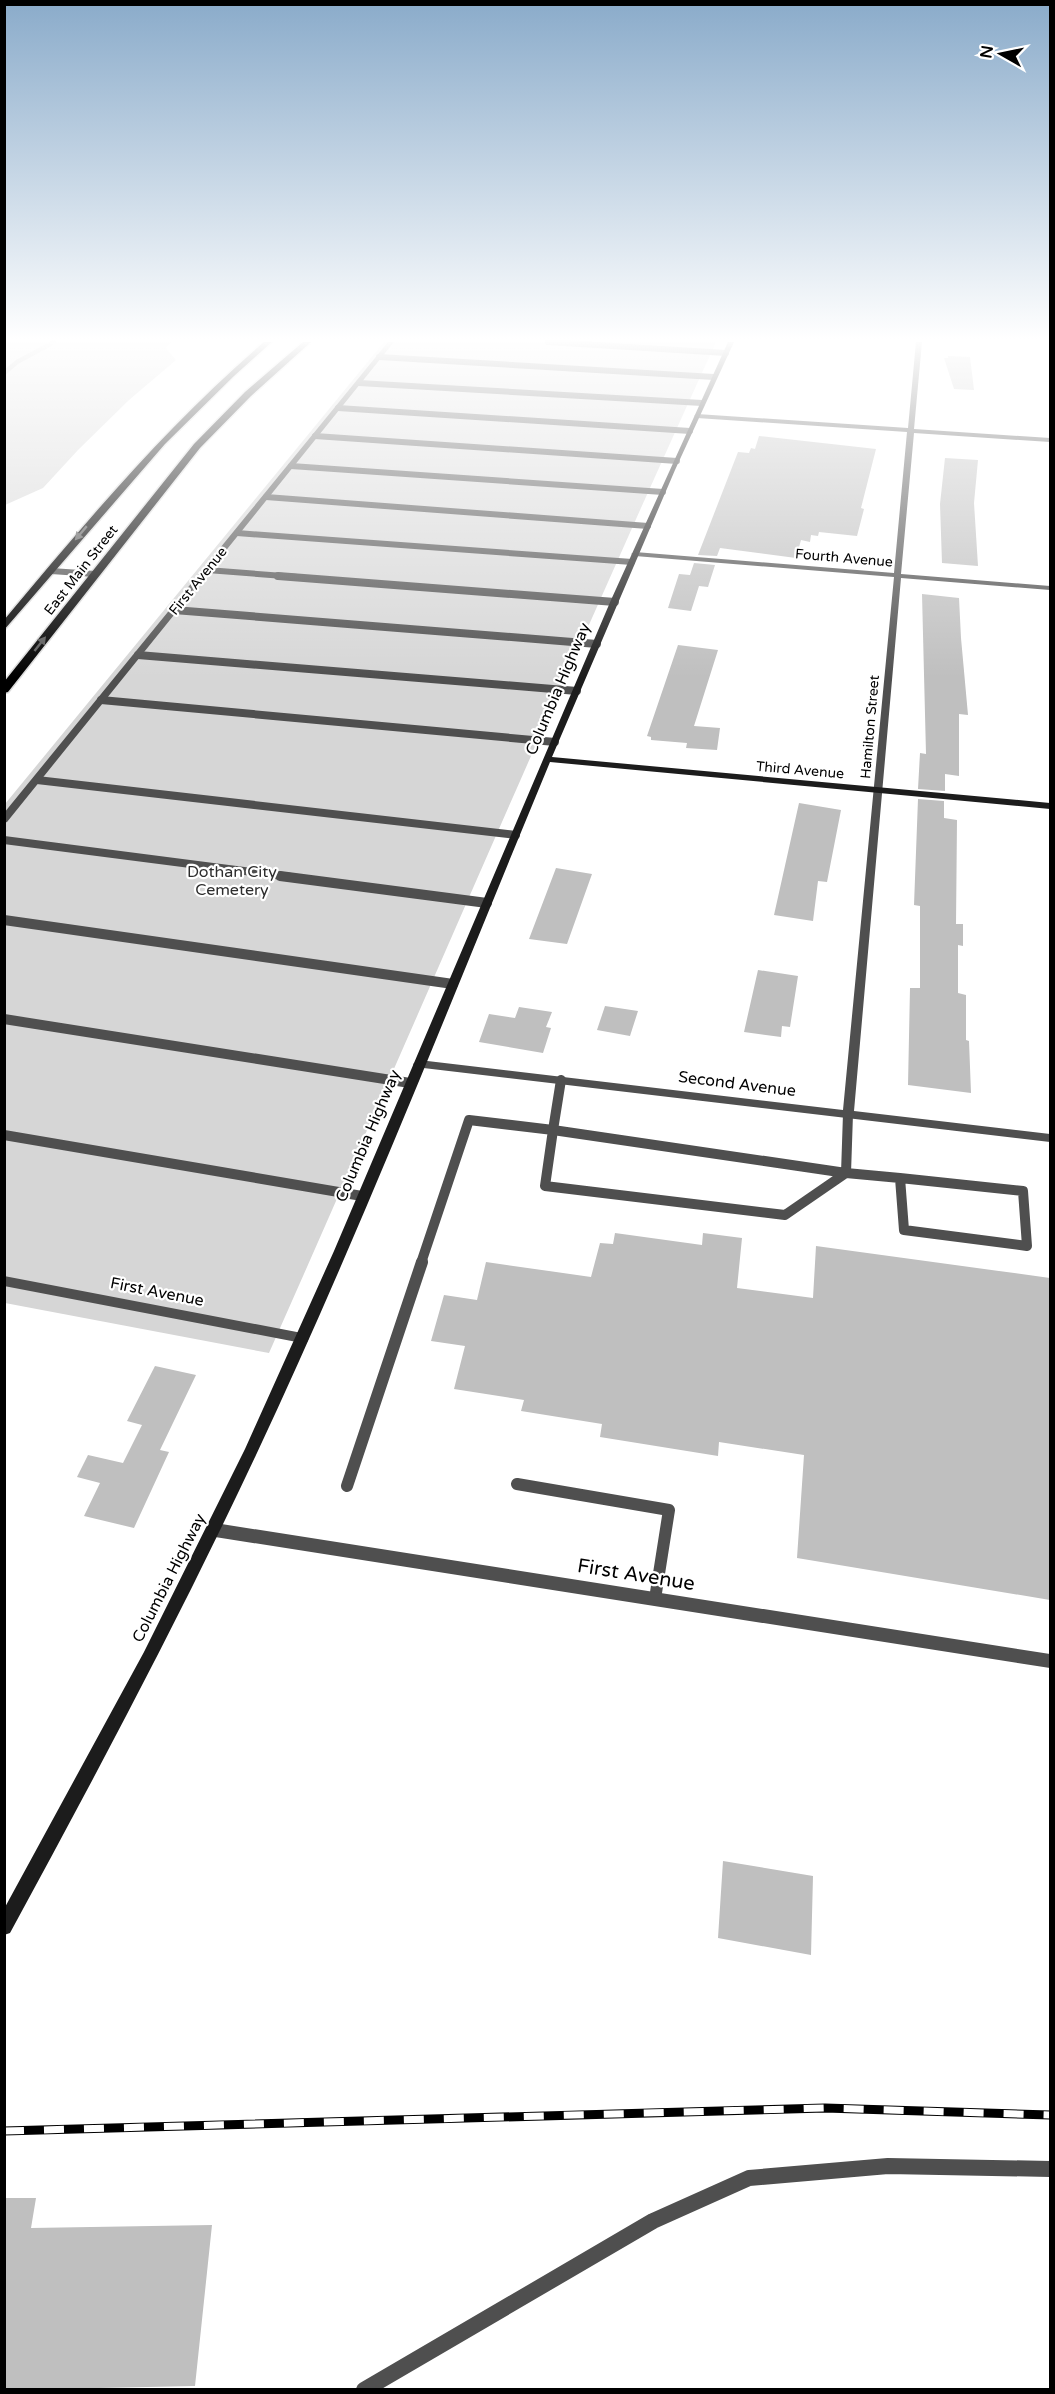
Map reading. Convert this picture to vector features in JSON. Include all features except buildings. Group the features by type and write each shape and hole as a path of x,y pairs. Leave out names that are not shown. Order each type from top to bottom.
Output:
{"main road":[{"name":"East Main Street","path":"4,627 150,454"},
{"name":"East Main Street","path":"4,690 191,454"},
{"name":"Columbia Highway","path":"4,1927 215,1530 302,1338 633,558 680,454"},
{"name":"Third Avenue","path":"548,759 1050,806"}],"street":[{"name":"First Avenue","path":"4,820 301,454"},
{"name":"Hamilton Street","path":"848,1114 910,454"},
{"name":"Fourth Avenue","path":"633,558 1050,588"},
{"name":"Second Avenue","path":"419,1064 1050,1138"},
{"name":"First Avenue","path":"4,1281 302,1338"},
{"name":"First Avenue","path":"215,1530 1050,1661"}],"lane":[{"path":"572,454 677,461"},
{"path":"291,466 663,492"},
{"path":"266,497 648,526"},
{"path":"237,533 633,558"},
{"path":"207,570 615,602"},
{"path":"51,571 95,574"},
{"path":"174,610 597,644"},
{"path":"138,655 577,691"},
{"path":"101,700 555,742"},
{"path":"37,780 516,835"},
{"path":"4,840 487,903"},
{"path":"4,920 453,984"},
{"path":"4,1019 410,1083"},
{"path":"561,1080 545,1186 784,1215 846,1173"},
{"path":"846,1173 848,1114"},
{"path":"347,1486 469,1120 846,1173 1023,1191 1027,1246 904,1230 900,1179"},
{"path":"4,1135 363,1196"},
{"path":"518,1484 669,1510 655,1599"},
{"path":"364,2390 653,2221 749,2178 888,2166 1050,2169"}],"green space":[{"path":"5,454 75,454 43,488 5,505"},
{"name":"Dothan City Cemetery","path":"292,454 665,454 269,1353 5,1303 5,804"}],"railway":[{"path":"4,2131 825,2108 1050,2115"}]}
